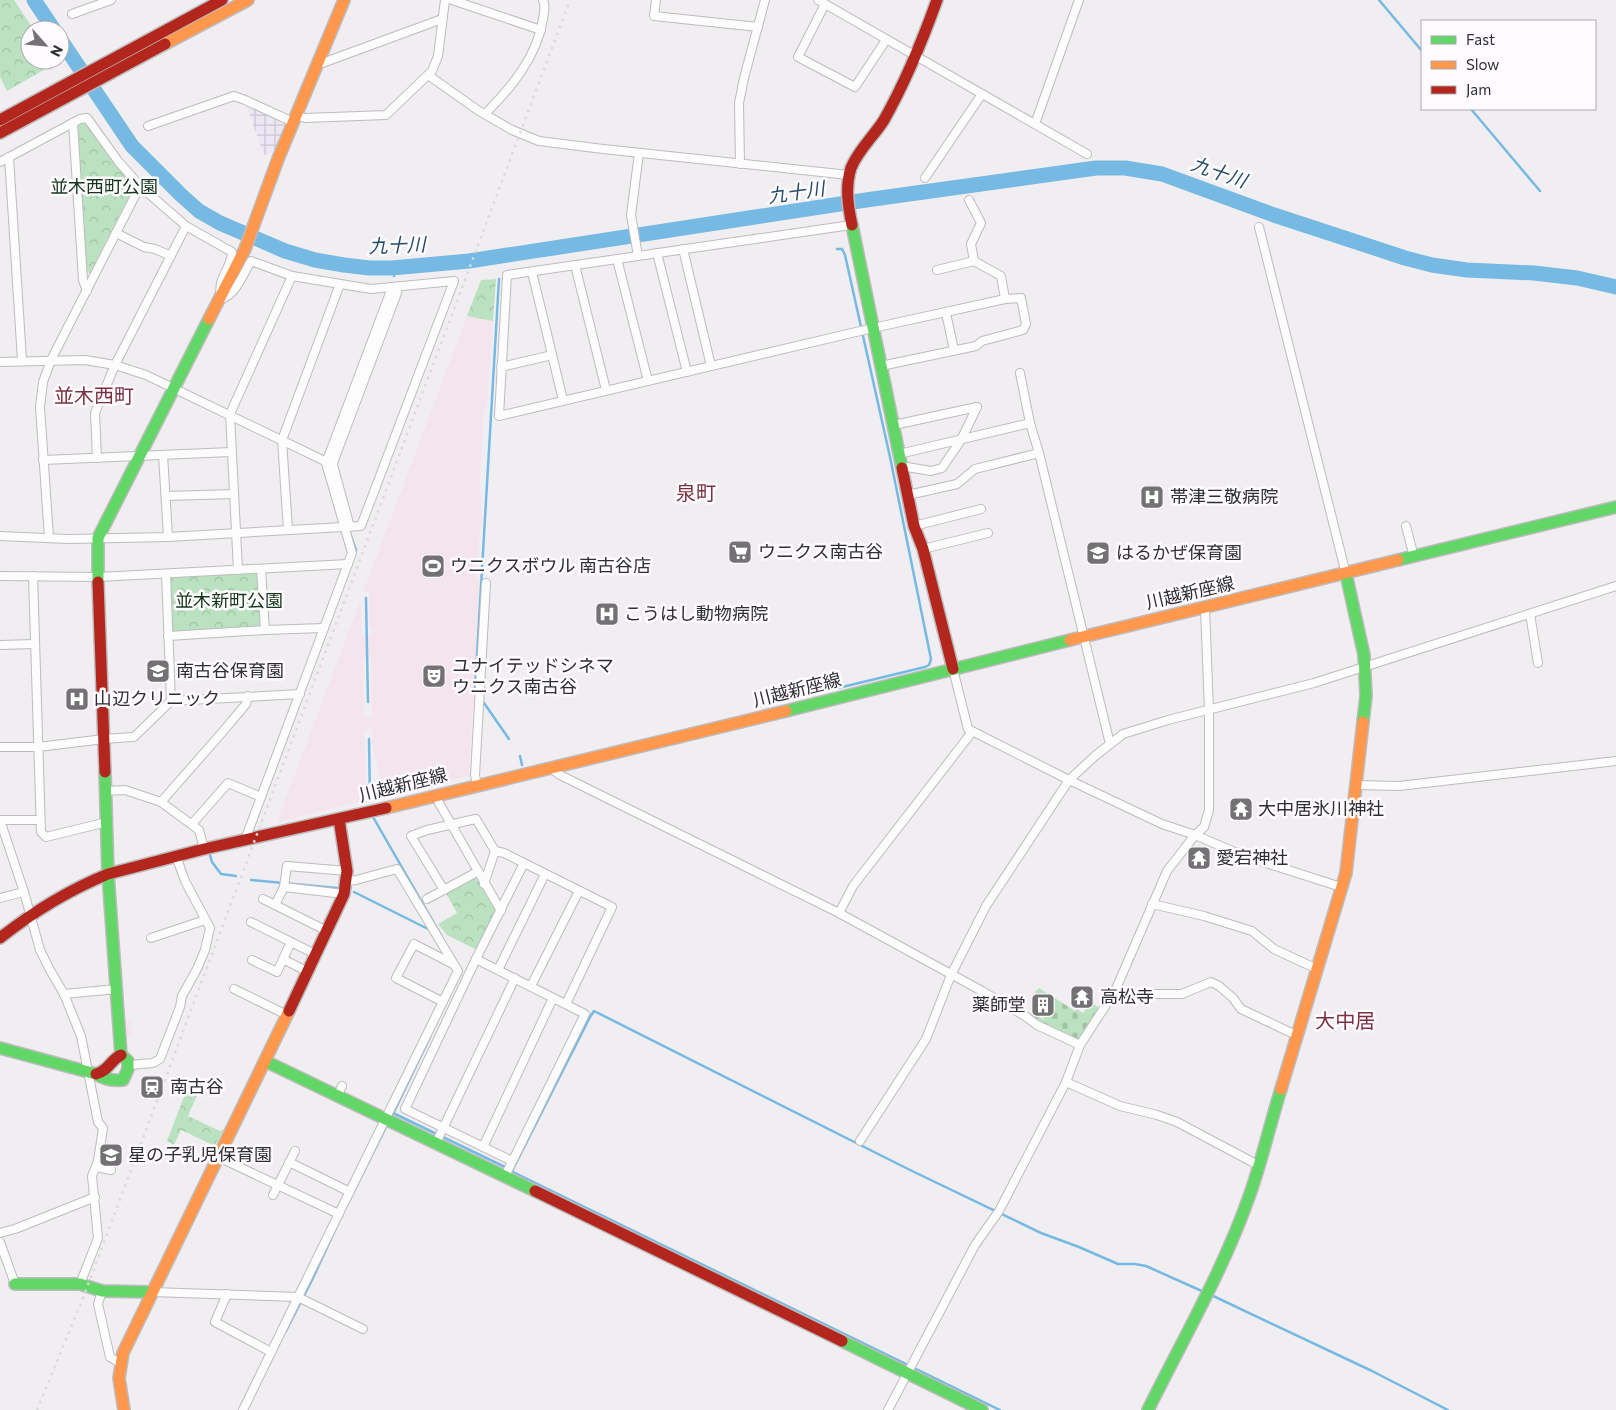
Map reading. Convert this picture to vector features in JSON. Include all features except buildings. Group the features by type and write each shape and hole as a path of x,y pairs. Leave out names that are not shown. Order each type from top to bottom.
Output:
{"main road":[{"path":"106,70 222,0"},
{"path":"0,120 68,90 248,0"},
{"path":"121,1055 108,874 98,538 245,249 294,119 344,0"},
{"path":"937,0 916,57 884,121 860,153 849,175 848,191 850,220 914,526 923,549 953,669"},
{"path":"0,133 68,90"},
{"name":"川越新座線","path":"0,938 30,915 93,880 108,874 204,849 436,796 1616,507"},
{"path":"1148,1410 1234,1234 1250,1194 1349,855 1366,696 1364,655 1346,574"},
{"path":"124,1410 120,1378 123,1353 344,894 347,876 339,819"},
{"path":"0,1048 116,1081 121,1081 126,1076 129,1065 126,1058 121,1055"},
{"path":"92,1073 105,1072 109,1069 115,1058 121,1055"},
{"path":"265,1061 340,1091 386,1119 982,1410"},
{"path":"109,1069 114,1077 121,1081"},
{"path":"15,1284 80,1284 102,1290 152,1292"}],"street":[{"path":"72,14 111,0"},
{"path":"148,126 234,96 294,119 386,115 432,71 438,56 444,0"},
{"path":"452,0 541,30"},
{"path":"485,114 505,94 535,47 541,30 545,6 543,0"},
{"path":"656,0 654,16 758,27"},
{"path":"740,164 740,103 744,78 765,0"},
{"path":"1034,124 1080,0"},
{"path":"886,40 855,87 798,57 822,2 1087,154"},
{"path":"317,65 442,19"},
{"path":"428,75 485,114 512,130 539,141 849,175"},
{"path":"925,178 982,94"},
{"path":"0,162 80,118 87,118 118,161 140,186 186,226 232,252 232,257 220,283 221,299 233,292 251,261 292,276 371,289 454,281 363,523 359,527 168,537 50,538 0,536"},
{"path":"73,123 83,280 87,290"},
{"path":"638,256 631,215 639,152"},
{"path":"9,157 22,360"},
{"path":"50,538 40,407 46,371 140,186"},
{"path":"969,200 980,223 971,244 974,261"},
{"path":"850,220 683,249 506,275 499,416 873,328 1021,298 1026,324 1023,330 982,341 976,346 881,366"},
{"path":"97,458 95,413 115,365 186,226"},
{"path":"1260,227 1346,574"},
{"path":"116,233 144,247 155,249 171,256"},
{"path":"683,249 710,366"},
{"path":"657,253 686,372"},
{"path":"618,259 648,381"},
{"path":"937,270 974,261 1001,276 1005,300"},
{"path":"575,266 606,390"},
{"path":"532,272 564,400"},
{"path":"238,570 230,414 292,276"},
{"path":"288,530 282,440 340,284"},
{"path":"246,840 352,553 330,464 362,378 390,293 394,287"},
{"path":"946,313 954,350"},
{"path":"501,367 552,355"},
{"path":"0,362 85,360 115,365 146,375 175,388 330,464"},
{"path":"1020,373 1030,423 1110,744"},
{"path":"894,425 977,407 961,440 942,468 931,471 900,460"},
{"path":"900,460 961,440 1030,423"},
{"path":"43,460 231,452"},
{"path":"908,495 956,484 975,469 1039,453"},
{"path":"163,455 168,537"},
{"path":"166,496 234,494"},
{"path":"914,526 981,509"},
{"path":"1406,526 1414,557"},
{"path":"923,549 988,533"},
{"path":"0,576 98,578 348,564"},
{"path":"262,569 265,630"},
{"path":"166,574 170,701"},
{"path":"33,576 41,832 46,837 107,822"},
{"path":"476,786 475,775 486,583"},
{"path":"860,1141 926,1039 951,975 986,906 1069,780 1123,734 1168,720 1314,683 1616,586"},
{"path":"888,1410 975,1244 999,1211 1066,1082 1080,1045 1115,991 1167,872 1195,835 1204,827 1209,810 1209,711 1205,608"},
{"path":"1530,614 1538,663"},
{"path":"168,636 324,628"},
{"path":"0,645 35,644"},
{"path":"953,669 966,726 972,732 1157,822 1195,835 1244,856 1341,887"},
{"path":"0,747 38,746 104,738 134,737 170,701 300,694"},
{"path":"161,802 225,730 246,704 248,696"},
{"path":"839,913 853,886 972,732"},
{"path":"1356,785 1399,786 1616,761"},
{"path":"551,768 560,775 839,913 1025,1016 1037,1025 1080,1045"},
{"path":"192,824 228,784 261,797"},
{"path":"106,791 125,790 161,802 199,830 204,849"},
{"path":"436,796 477,872 501,911"},
{"path":"40,820 0,820 24,892 40,950 64,994 81,1036 92,1073 98,1122 103,1128 98,1161 92,1176 98,1238 80,1284"},
{"path":"444,890 410,836 476,820 495,852 484,884"},
{"path":"495,852 504,853 612,907 566,1004"},
{"path":"129,1065 153,1062 160,1059 180,1007 182,996 198,969 210,928 185,881 176,856"},
{"path":"512,1161 405,1109 524,863"},
{"path":"243,1410 458,971 397,869 356,880 347,876 287,866 284,888 275,904"},
{"path":"427,900 477,872"},
{"path":"498,970 545,874"},
{"path":"284,888 344,894"},
{"path":"531,986 579,891"},
{"path":"0,898 24,892"},
{"path":"263,898 327,931"},
{"path":"1152,904 1252,930 1274,949 1317,969"},
{"path":"151,938 205,920"},
{"path":"251,922 316,954"},
{"path":"252,960 276,972 291,942"},
{"path":"443,1002 396,978 414,944 454,964"},
{"path":"283,959 308,972"},
{"path":"476,959 585,1014 505,1176"},
{"path":"436,1143 515,978"},
{"path":"1115,991 1131,994 1182,994 1210,982 1219,986 1233,998 1241,1009 1296,1035"},
{"path":"64,994 117,989"},
{"path":"234,989 287,1015"},
{"path":"483,1147 553,998"},
{"path":"1066,1082 1120,1106 1158,1114 1177,1122 1258,1165"},
{"path":"273,1195 294,1152"},
{"path":"218,1157 338,1214"},
{"path":"289,1162 350,1192"},
{"path":"96,1168 111,1170"},
{"path":"0,1234 94,1197"},
{"path":"0,1242 15,1284"},
{"path":"102,1290 98,1304 110,1357 121,1364"},
{"path":"152,1292 298,1297 363,1329"},
{"path":"227,1294 215,1322 271,1352"}],"shaded area":[{"path":"245,102 283,121 285,126 275,151 264,155"},
{"path":"467,316 493,321 487,407 484,407 480,480 482,520 477,580 483,582 483,590 479,590 469,776 384,796 372,744 372,729 364,730 366,800 279,822 279,816 361,599 362,634 364,636 372,635 372,629 369,626 369,592 363,592","holes":["371,656 372,716 364,717 363,657"]},
{"path":"125,1021 131,1021 132,1036 126,1037"}],"green space":[{"path":"0,0 14,0 27,20 20,20 20,70 44,70 7,91 0,77"},
{"name":"並木西町公園","path":"85,122 133,183 134,187 90,273 85,272 76,127"},
{"path":"496,279 493,321 467,316 481,280"},
{"name":"並木新町公園","path":"258,574 261,624 259,627 174,632 171,629 169,580 172,577"},
{"path":"473,877 476,878 496,914 477,950 447,935 438,924 457,913 446,893"},
{"path":"1039,988 1075,1011 1077,1009 1083,1013 1091,1002 1100,1009 1079,1040 1030,1017 1032,1013 1043,1019 1052,1003 1035,992"},
{"path":"187,1089 198,1093 188,1116 220,1131 224,1129 213,1149 213,1145 181,1130 174,1145 167,1141"}],"waterway":[{"name":"九十川","path":"34,0 47,20"},
{"path":"1379,0 1421,50"},
{"name":"九十川","path":"70,54 132,146 199,211 220,223 285,251 315,260 344,265 392,268 469,261 866,200 1096,168 1125,168 1162,174 1274,215 1432,265 1467,270 1534,273 1577,278 1616,287"},
{"path":"1472,110 1540,191"},
{"path":"830,690 925,667 929,665 931,659 890,457 845,255 842,249 837,249"},
{"path":"393,268 394,276"},
{"path":"475,689 499,279"},
{"path":"351,536 356,550"},
{"path":"366,598 368,702"},
{"path":"484,703 509,739"},
{"path":"369,739 370,798"},
{"path":"520,756 522,765"},
{"path":"373,817 442,937"},
{"path":"210,855 212,862 221,874 236,876"},
{"path":"251,880 337,888"},
{"path":"354,892 428,929"},
{"path":"512,1171 594,1011 910,1170 1041,1233 1118,1264 1146,1266 1204,1292"},
{"path":"391,1118 430,1037"},
{"path":"393,1113 507,1168"},
{"path":"350,1199 387,1125"},
{"path":"511,1171 1000,1410"},
{"path":"286,1331 336,1228"},
{"path":"1209,1294 1372,1371 1448,1410"}],"railway":[{"path":"37,1410 83,1298 570,0"}],"traffic: fast":[{"path":"852,225 902,468"},
{"path":"98,582 98,538 209,319"},
{"path":"1398,560 1616,507"},
{"path":"1346,574 1364,655 1366,696 1363,722"},
{"path":"786,711 1070,640"},
{"path":"105,772 108,874 121,1055"},
{"path":"0,1048 116,1080 123,1080 128,1069 128,1061 121,1055"},
{"path":"265,1061 535,1191"},
{"path":"1148,1410 1216,1277 1240,1222 1281,1089"},
{"path":"15,1284 80,1284 102,1291 152,1292"},
{"path":"842,1341 982,1410"}],"traffic: slow":[{"path":"165,44 248,0"},
{"path":"209,319 245,249 278,159 344,0"},
{"path":"1070,640 1398,560"},
{"path":"386,808 786,711"},
{"path":"1281,1089 1346,873 1363,722"},
{"path":"124,1410 119,1378 123,1353 289,1011"}],"traffic: jam":[{"path":"0,120 222,0"},
{"path":"852,225 848,197 848,182 851,168 892,105 913,61 937,0"},
{"path":"0,133 165,44"},
{"path":"902,468 914,526 923,549 953,669"},
{"path":"98,582 105,772"},
{"path":"0,938 52,902 108,874 204,849 386,808"},
{"path":"289,1011 344,894 347,871 339,819"},
{"path":"96,1074 104,1070 121,1055"},
{"path":"535,1191 842,1341"}],"place":[{"name":"帯津三敬病院","path":"1152,497"},
{"name":"ウニクス南古谷","path":"740,552"},
{"name":"はるかぜ保育園","path":"1098,553"},
{"name":"ウニクスボウル 南古谷店","path":"433,566"},
{"name":"こうはし動物病院","path":"607,614"},
{"name":"南古谷保育園","path":"158,671"},
{"name":"ユナイテッドシネマ ウニクス南古谷","path":"434,676"},
{"name":"山辺クリニック","path":"77,699"},
{"name":"大中居氷川神社","path":"1241,809"},
{"name":"愛宕神社","path":"1199,858"},
{"name":"高松寺","path":"1082,997"},
{"name":"薬師堂","path":"1043,1005"},
{"name":"南古谷","path":"152,1087"},
{"name":"星の子乳児保育園","path":"111,1155"}],"district":[{"name":"並木西町","path":"94,396"},
{"name":"泉町","path":"696,493"},
{"name":"大中居","path":"1345,1021"}]}
